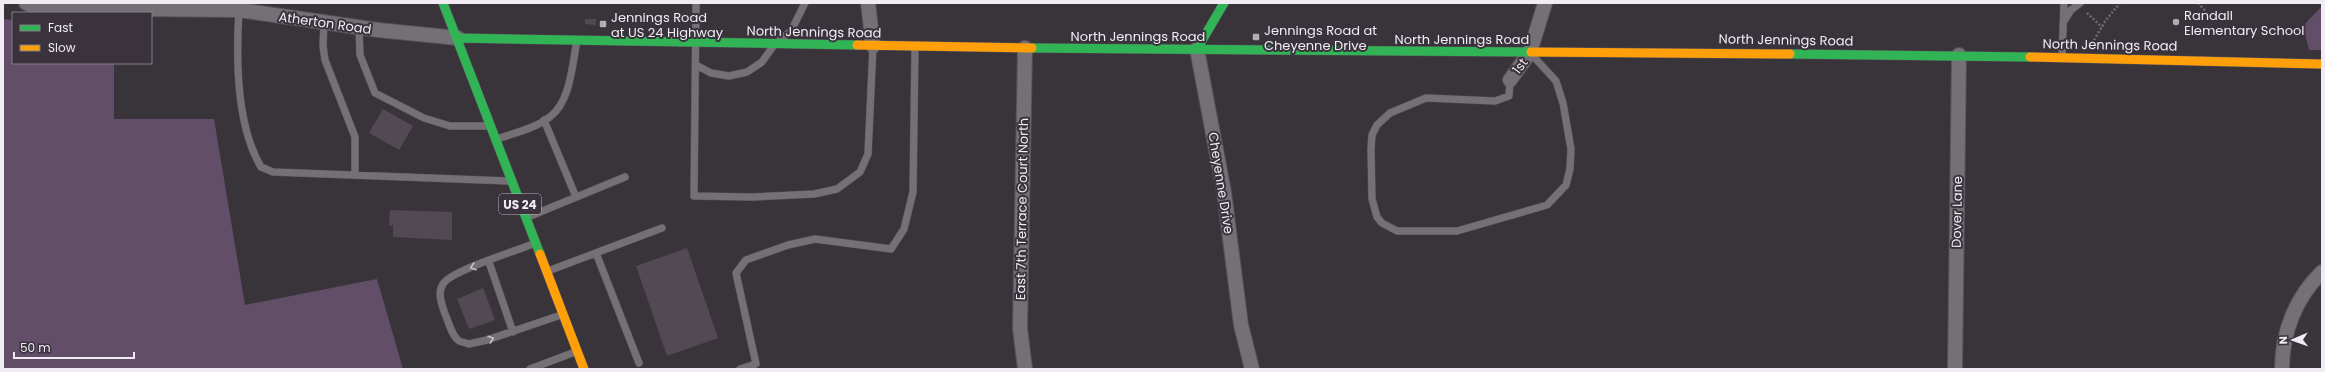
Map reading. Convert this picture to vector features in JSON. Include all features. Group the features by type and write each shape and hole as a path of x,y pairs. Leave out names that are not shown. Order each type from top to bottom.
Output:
{"main road":[{"name":"US 24","path":"443,3 492,126 535,244 584,369"},
{"path":"1197,49 1224,3"},
{"name":"North Jennings Road","path":"458,38 915,47 1959,54 2322,64"}],"street":[{"name":"Atherton Road","path":"26,3 38,8 185,6 238,10 359,28 458,38"},
{"path":"868,3 873,46"},
{"name":"1st","path":"1510,80 1530,52 1545,3"},
{"name":"East 7th Terrace Court North","path":"1024,48 1020,328 1025,369"},
{"name":"Cheyenne Drive","path":"1197,49 1224,192 1241,325 1252,369"},
{"name":"Dover Lane","path":"1955,369 1959,54"},
{"path":"2282,369 2284,343 2288,324 2304,293 2322,272"}],"lane":[{"path":"696,3 694,196 752,197 814,194 837,189 860,172 868,154 873,46"},
{"path":"696,65 711,73 729,76 747,72 762,62 774,44 791,31 805,3"},
{"path":"2062,57 2064,3"},
{"path":"2064,21 2071,10 2080,3"},
{"path":"238,10 238,79 253,154 261,167 273,172 512,181"},
{"path":"324,22 322,46 325,60 355,137 355,175"},
{"path":"359,28 360,55 375,92 424,118 450,126 492,126"},
{"path":"497,139 544,120 551,116 560,106 567,88 577,41"},
{"path":"740,369 757,367 736,273 746,260 788,245 815,239 891,249 904,229 913,192 915,47"},
{"path":"1510,80 1509,96 1495,101 1426,98 1390,113 1377,125 1372,135 1371,149 1372,199 1377,217 1382,223 1397,231 1457,232 1547,205 1566,185 1570,169 1571,149 1564,103 1556,82 1530,52"},
{"path":"544,120 576,197"},
{"path":"526,218 625,177"},
{"path":"546,272 662,228"},
{"path":"535,244 462,271 448,278 442,284 441,298 448,321 456,339 464,343 477,343 563,314"},
{"path":"596,253 639,363"},
{"path":"489,262 513,332"},
{"path":"530,369 577,351"}],"path":[{"path":"2092,44 2102,27 2120,3"},
{"path":"2198,3 2214,20"},
{"path":"2087,13 2102,27"}],"shaded area":[{"path":"2322,6 2322,50 2309,50 2303,26"},
{"path":"3,19 12,20 12,64 114,64 114,119 214,119 245,305 377,279 403,369 3,369"}],"building":[{"path":"585,19 596,19 596,25 585,24"},
{"path":"383,109 413,126 399,150 369,133"},
{"path":"390,210 452,212 452,240 393,237 393,225 389,226"},
{"path":"687,248 718,338 667,356 636,266"},
{"path":"483,288 495,320 469,329 457,299"}],"traffic: fast":[{"path":"443,3 540,254"},
{"path":"1197,49 1224,3"},
{"path":"458,38 857,45"},
{"path":"1032,48 1531,52"},
{"path":"1790,54 2030,57"}],"traffic: slow":[{"path":"857,45 1032,48"},
{"path":"1531,52 1790,54"},
{"path":"2030,57 2322,64"},
{"path":"540,254 584,369"}],"place":[{"name":"Randall Elementary School","path":"2176,22"},
{"name":"Jennings Road at US 24 Highway","path":"603,24"},
{"name":"Jennings Road at Cheyenne Drive","path":"1256,37"}]}
